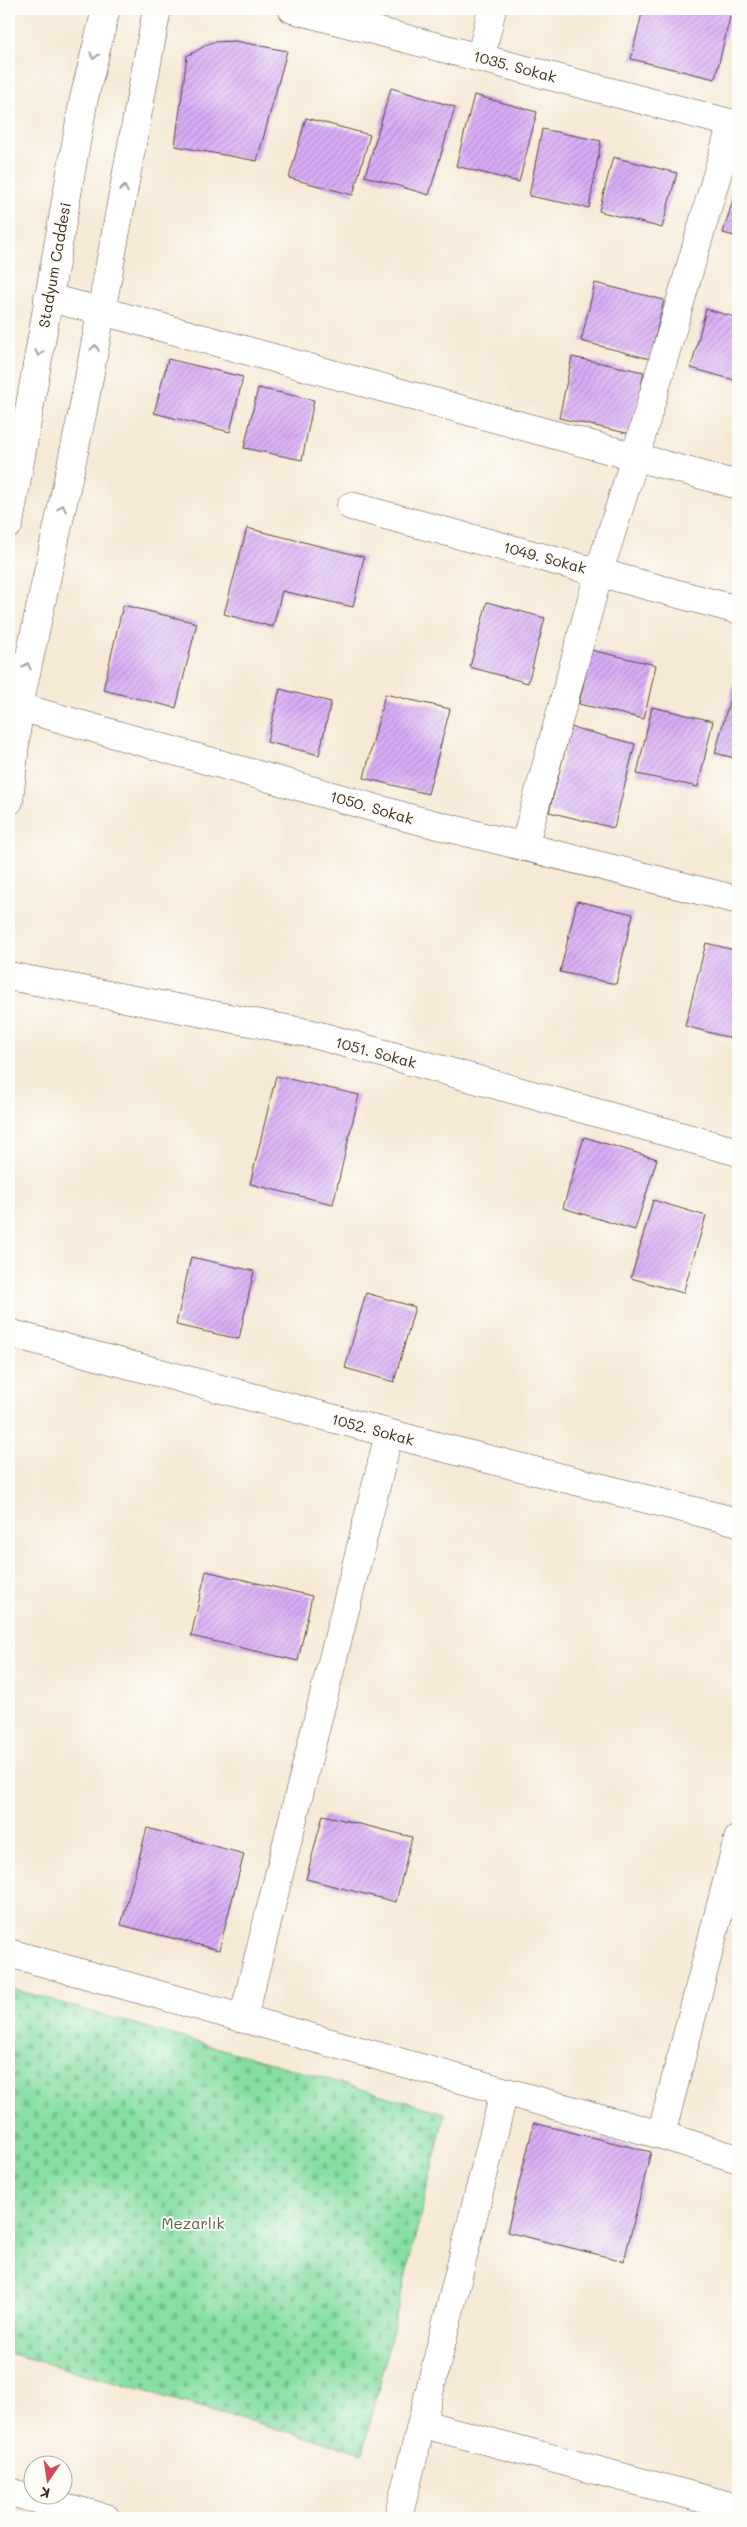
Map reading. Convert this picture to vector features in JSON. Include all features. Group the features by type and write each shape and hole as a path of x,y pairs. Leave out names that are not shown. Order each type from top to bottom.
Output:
{"street":[{"name":"Stadyum Caddesi","path":"9,524 84,98 106,9"},
{"path":"9,801 14,705 84,410 157,9"},
{"name":"1035. Sokak","path":"292,9 481,56 735,124"},
{"path":"481,56 492,9"},
{"path":"524,847 599,572 735,124"},
{"path":"48,298 102,311 738,486"},
{"name":"1049. Sokak","path":"351,506 738,610"},
{"name":"1050. Sokak","path":"14,705 414,819 738,900"},
{"name":"1051. Sokak","path":"9,976 313,1034 738,1152"},
{"name":"1052. Sokak","path":"9,1333 389,1434 738,1522"},
{"path":"243,2019 389,1434"},
{"path":"661,2136 738,1839"},
{"path":"9,1953 738,2159"},
{"path":"398,2518 423,2424 504,2092"},
{"path":"423,2424 738,2508"},
{"path":"9,2492 106,2518"}],"green space":[{"name":"Mezarlık","path":"9,1988 445,2113 363,2453 9,2353"}],"building":[{"path":"643,9 732,9 715,79 631,59"},
{"path":"235,41 287,51 257,161 175,146 187,56 212,42"},
{"path":"391,88 455,107 429,195 365,176"},
{"path":"474,95 537,112 519,182 456,166"},
{"path":"306,118 370,135 353,195 289,178"},
{"path":"542,129 601,141 589,208 529,196"},
{"path":"613,157 677,173 662,228 599,211"},
{"path":"738,183 738,237 723,233"},
{"path":"595,283 664,300 650,359 581,341"},
{"path":"706,309 738,318 738,381 691,368"},
{"path":"572,357 644,372 631,434 559,418"},
{"path":"168,359 243,377 230,432 154,413"},
{"path":"258,388 314,400 302,460 244,448"},
{"path":"247,528 364,557 353,607 282,591 273,627 224,614"},
{"path":"487,602 545,618 528,683 470,667"},
{"path":"123,605 197,623 176,708 103,690"},
{"path":"591,650 656,665 644,719 579,704"},
{"path":"738,669 738,759 715,753"},
{"path":"280,689 331,702 319,755 267,742"},
{"path":"385,694 450,709 428,794 364,778"},
{"path":"652,707 713,721 698,787 637,774"},
{"path":"571,727 635,744 614,828 549,812"},
{"path":"577,901 633,914 616,984 560,972"},
{"path":"706,943 738,951 738,1040 685,1026"},
{"path":"276,1076 359,1095 333,1204 250,1184"},
{"path":"584,1137 657,1159 635,1230 563,1208"},
{"path":"653,1200 706,1216 683,1293 631,1278"},
{"path":"191,1257 254,1271 239,1339 176,1325"},
{"path":"366,1293 415,1307 394,1382 345,1368"},
{"path":"206,1571 312,1596 298,1661 191,1636"},
{"path":"323,1815 412,1837 396,1902 306,1879"},
{"path":"147,1828 244,1854 219,1950 121,1925"},
{"path":"534,2123 651,2152 624,2261 507,2232"}]}
